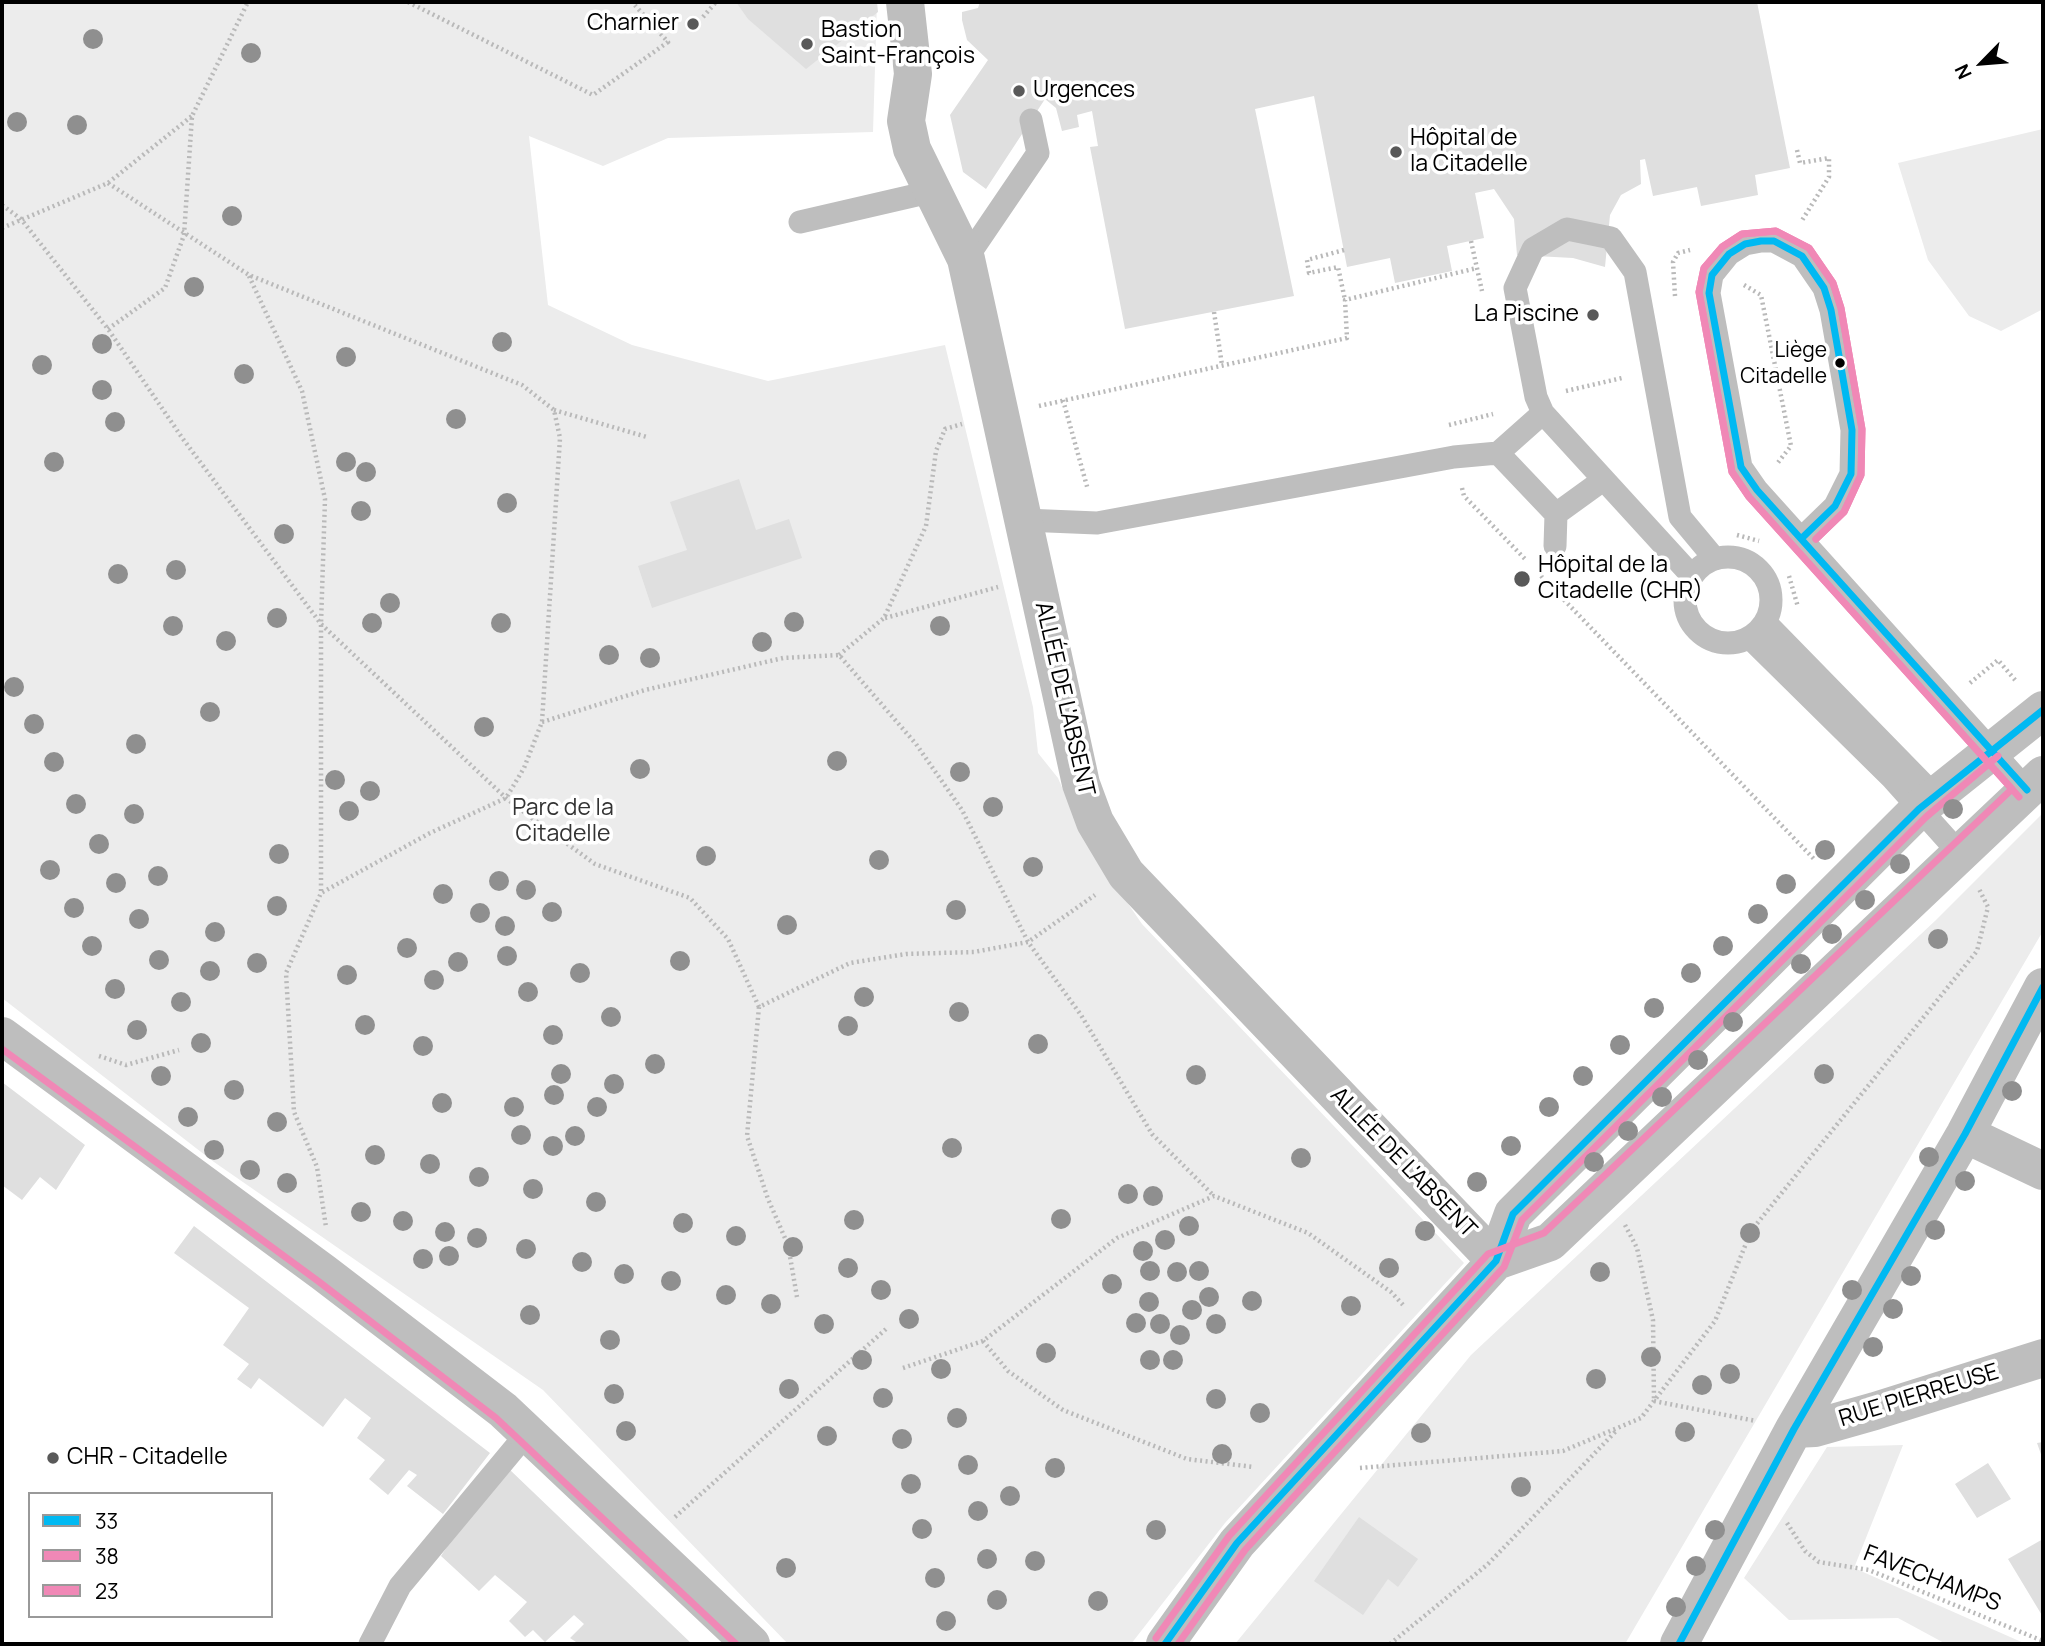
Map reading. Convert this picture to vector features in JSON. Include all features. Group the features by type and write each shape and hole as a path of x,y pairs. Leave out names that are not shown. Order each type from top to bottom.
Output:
{"street":[{"name":"ALLÉE DE L'ABSENT","path":"905,2 914,74 906,121 912,149 967,259 1080,784 1095,822 1126,874 1496,1261"},
{"path":"1165,1644 1237,1543 1496,1261 1513,1214 1927,802 2043,710"},
{"path":"1496,1261 1550,1241 1607,1191 2035,783"},
{"path":"1679,1644 1794,1429 1965,1134 2043,987"},
{"path":"2,1036 324,1273 528,1432 751,1644"},
{"path":"1965,1134 2043,1171"},
{"name":"RUE PIERREUSE","path":"1794,1429 1815,1428 1875,1411 2043,1358"}],"lane":[{"path":"967,259 1038,153 1031,120"},
{"path":"800,222 934,191"},
{"path":"1692,576 1539,405 1515,288 1533,248 1567,229 1611,238 1635,272 1680,516 1715,559"},
{"path":"1802,538 1835,506 1851,474 1852,430 1831,310 1824,288 1802,256 1785,246 1761,241 1745,244 1728,254 1712,275 1709,293 1741,467 1757,490 1992,748 2035,783"},
{"path":"1024,520 1097,523 1454,457 1498,453 1539,405"},
{"path":"1498,453 1556,514 1555,546"},
{"path":"1556,514 1604,480"},
{"path":"1732,557 1749,562 1762,573 1770,589 1771,606 1758,630 1733,643 1716,642 1698,632 1687,615 1685,602 1692,576 1702,565 1715,559 1732,557"},
{"path":"1758,630 1927,802 1961,855"},
{"path":"370,1644 400,1586 528,1432"}],"path":[{"path":"108,329 165,288 184,235 192,116 248,2"},
{"path":"408,2 593,95 668,42 632,2"},
{"path":"703,17 714,8 716,2"},
{"path":"2,228 108,183 192,116"},
{"path":"1785,246 1829,177 1829,158 1800,163 1797,150"},
{"path":"108,183 249,275 522,385 554,410 647,438"},
{"path":"2,205 21,219 108,329 183,439 321,624 506,798 595,864 690,898 728,939 759,1007 747,1136 768,1199 788,1245 797,1297"},
{"path":"1471,241 1482,293"},
{"path":"884,618 926,526 936,451 945,429 1063,400 1347,338 1345,300 1338,267 1308,273 1307,260 1344,250"},
{"path":"1345,300 1478,268"},
{"path":"249,275 302,391 326,499 321,624 321,893 286,973 294,1112 317,1167 331,1257 324,1273"},
{"path":"1214,312 1222,365"},
{"path":"1655,370 1539,405 1503,404 1505,411 1448,423 1464,496 1823,869"},
{"path":"1063,400 1097,523"},
{"path":"321,893 430,833 506,798 524,768 542,722 557,509 559,438 554,410"},
{"path":"542,722 645,690 771,661 839,655 884,618 1036,577"},
{"path":"839,655 916,744 961,810 1028,942 1080,1015 1152,1134 1214,1196 1308,1233 1391,1292 1427,1334"},
{"path":"983,1341 1007,1371 1063,1410 1187,1459 1304,1472 1563,1451 1641,1418 1715,1321 1751,1231 1977,951 1988,906 1961,855"},
{"path":"759,1007 849,963 906,954 974,952 1028,942 1126,874"},
{"path":"91,1053 126,1065 179,1050"},
{"path":"1607,1191 1637,1248 1653,1320 1654,1401"},
{"path":"903,1368 983,1341 1117,1238 1214,1196"},
{"path":"646,1543 886,1329"},
{"path":"1654,1401 1794,1429"},
{"path":"1390,1644 1488,1564 1620,1427"},
{"name":"FAVECHAMPS","path":"1784,1520 1805,1551 1819,1562 1869,1570 2043,1641"}],"green space":[{"name":"Parc de la Citadelle","path":"2,2 877,2 873,132 668,138 603,166 529,136 548,305 632,345 768,381 945,345 1033,707 1038,753 1058,778 1085,841 1142,924 1464,1263 1225,1523 1131,1644 788,1644 543,1390 214,1162 2,998"},
{"path":"2043,129 2043,309 2001,331 1969,316 1928,260 1898,163"},
{"path":"2043,813 2043,931 1625,1644 1235,1644 1471,1355 1936,920"},
{"path":"1903,1445 1854,1568 2026,1644 1946,1644 1898,1618 1789,1620 1744,1578 1827,1447"}],"building":[{"name":"Bastion Saint-François","path":"736,2 877,2 878,12 806,69 748,19"},
{"path":"980,2 1757,2 1790,168 1755,175 1758,195 1701,206 1697,187 1653,196 1645,159 1640,160 1641,184 1621,195 1610,215 1605,267 1573,258 1517,255 1514,219 1494,189 1475,193 1484,238 1447,246 1452,271 1395,283 1390,258 1347,267 1314,96 1255,109 1294,296 1125,329 1090,147 1098,146 1092,111 1077,115 1079,127 1062,131 1056,108 1045,99 986,189 963,172 950,115 988,60 967,40 962,20 962,12 978,8"},
{"path":"739,479 756,530 789,519 802,558 652,608 638,566 687,550 670,502"},
{"path":"2,1082 85,1145 56,1190 40,1177 22,1200 2,1185"},
{"path":"194,1226 490,1453 443,1514 407,1486 417,1475 409,1470 388,1495 369,1479 385,1460 357,1438 371,1418 345,1398 323,1427 259,1378 251,1389 237,1379 249,1364 223,1345 249,1308 174,1253"},
{"path":"2043,1442 2043,1460 2037,1443"},
{"path":"1988,1463 2011,1499 1977,1518 1955,1484"},
{"path":"509,1469 692,1644 579,1644 570,1638 584,1624 574,1615 545,1642 533,1630 525,1637 509,1621 527,1602 495,1575 479,1591 441,1556 473,1506"},
{"path":"1359,1517 1418,1559 1398,1587 1388,1579 1363,1615 1314,1581"},
{"path":"2043,1539 2043,1617 2008,1559"}],"transit line":[{"name":"38","path":"1816,539 1844,512 1861,475 1862,429 1841,308 1833,283 1809,248 1776,231 1742,234 1722,247 1704,268 1699,292 1732,472 1749,497 2019,797"},
{"name":"23","path":"1156,1638 1229,1536 1488,1254 1544,1233 2012,789 1749,497 1732,472 1699,292 1704,268 1722,247 1742,234 1776,231 1809,248 1833,283 1841,308 1862,429 1861,475 1844,512 1816,539"},
{"name":"33","path":"1802,538 1835,506 1851,474 1852,430 1831,310 1824,288 1802,256 1774,241 1761,241 1745,244 1729,254 1712,275 1709,293 1741,467 1757,490 2027,790"},
{"name":"33","path":"1165,1644 1237,1543 1496,1261 1513,1214 1919,809 2043,710"},
{"name":"38","path":"1178,1644 1245,1550 1504,1267 1522,1220 1926,817 1998,756"},
{"name":"33","path":"1679,1644 1794,1429 1965,1134 2043,987"},
{"name":"38","path":"2,1049 318,1281 496,1418 736,1644"}],"place":[{"name":"Charnier","path":"693,24"},
{"name":"Bastion Saint-François","path":"807,44"},
{"name":"Urgences","path":"1019,91"},
{"name":"Hôpital de la Citadelle","path":"1396,152"},
{"name":"La Piscine","path":"1593,315"},
{"name":"Liège Citadelle","path":"1840,363"},
{"name":"Hôpital de la Citadelle (CHR)","path":"1522,579"},
{"name":"CHR - Citadelle","path":"53,1458"}]}
